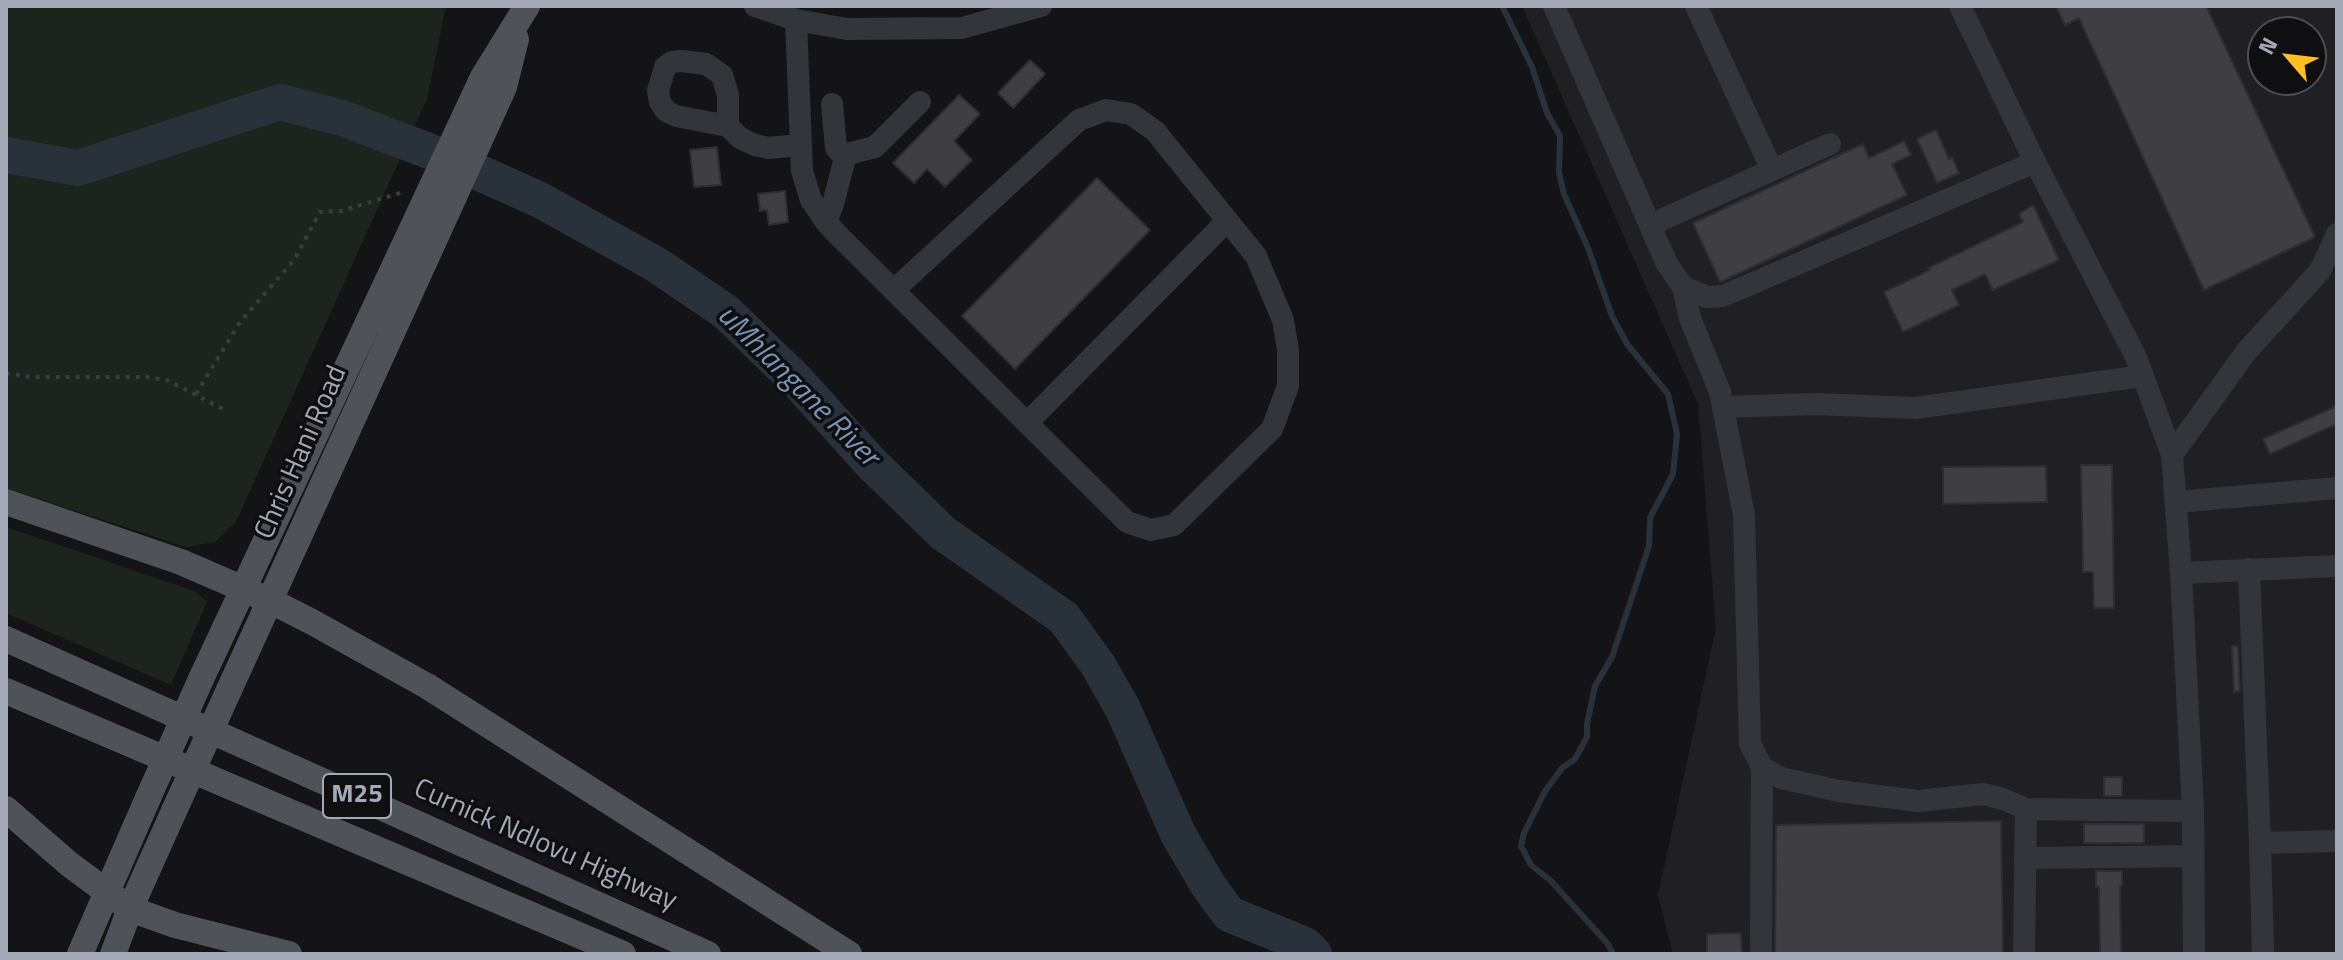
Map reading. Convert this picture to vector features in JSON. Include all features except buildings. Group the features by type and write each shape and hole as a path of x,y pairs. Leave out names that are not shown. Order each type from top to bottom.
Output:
{"main road":[{"name":"Chris Hani Road","path":"80,954 105,891 272,526 315,435 406,270 524,13"},
{"name":"Chris Hani Road","path":"113,954 130,909 340,447 406,270"},
{"path":"6,502 168,557 271,601 427,686 849,954"},
{"name":"Curnick Ndlovu Highway","path":"6,639 708,954"},
{"name":"M25","path":"6,691 623,954"},
{"path":"6,809 130,909 175,925 289,954"}],"street":[{"path":"755,6 796,20 847,29 962,28 1041,6"},
{"path":"1554,6 1667,264 1683,287 1690,318 1720,392 1744,515 1750,744 1762,767 1761,954"},
{"path":"1696,6 1772,170"},
{"path":"1960,6 2035,162 2136,357 2172,455 2193,811 2194,954"},
{"path":"796,20 802,171 811,200 826,222 894,290 1027,423 1127,522 1151,530 1174,525 1272,429 1288,386 1288,350 1283,320 1256,256 1155,131 1131,114 1106,110 1079,120 894,290"},
{"path":"826,222 845,158 851,153 875,147 920,102"},
{"path":"832,104 836,148 845,158"},
{"path":"728,126 740,138 755,145 768,148 800,145"},
{"path":"1650,225 1830,144"},
{"path":"1683,287 1707,297 1723,296 2035,162"},
{"path":"1027,423 1227,221"},
{"path":"2172,455 2246,352 2320,271 2337,234"},
{"path":"1723,407 1815,404 1916,408 2142,376"},
{"path":"2176,502 2337,488"},
{"path":"2181,573 2337,566"},
{"path":"2249,569 2263,954"},
{"path":"1762,767 1781,778 1839,791 1918,801 1983,794 2026,809 2193,811"},
{"path":"2024,954 2026,809"},
{"path":"2260,843 2337,841"},
{"path":"2025,858 2193,856"}],"path":[{"path":"196,394 240,322 294,260 320,212 341,211 403,192"},
{"path":"6,373 30,377 146,377 167,380 225,410"}],"shaded area":[{"path":"6,6 446,6 427,99 236,522 215,542 186,547 6,488"},
{"path":"1522,6 2337,6 2337,954 1673,954 1658,895 1716,628 1698,404"},
{"path":"6,527 195,591 207,602 171,685 6,613"}],"waterway":[{"path":"1502,6 1532,67 1547,113 1560,136 1559,173 1564,194 1588,248 1612,316 1627,344 1668,394 1677,434 1673,474 1650,518 1649,546 1612,657 1595,686 1587,737 1575,759 1562,768 1545,791 1524,833 1521,846 1531,865 1551,881 1608,944 1613,954"},
{"name":"uMhlangane River","path":"6,155 78,168 280,102 342,118 442,156 540,200 657,265 726,312 943,533 1064,618 1098,665 1123,709 1178,834 1229,914 1305,945 1314,954"}]}
